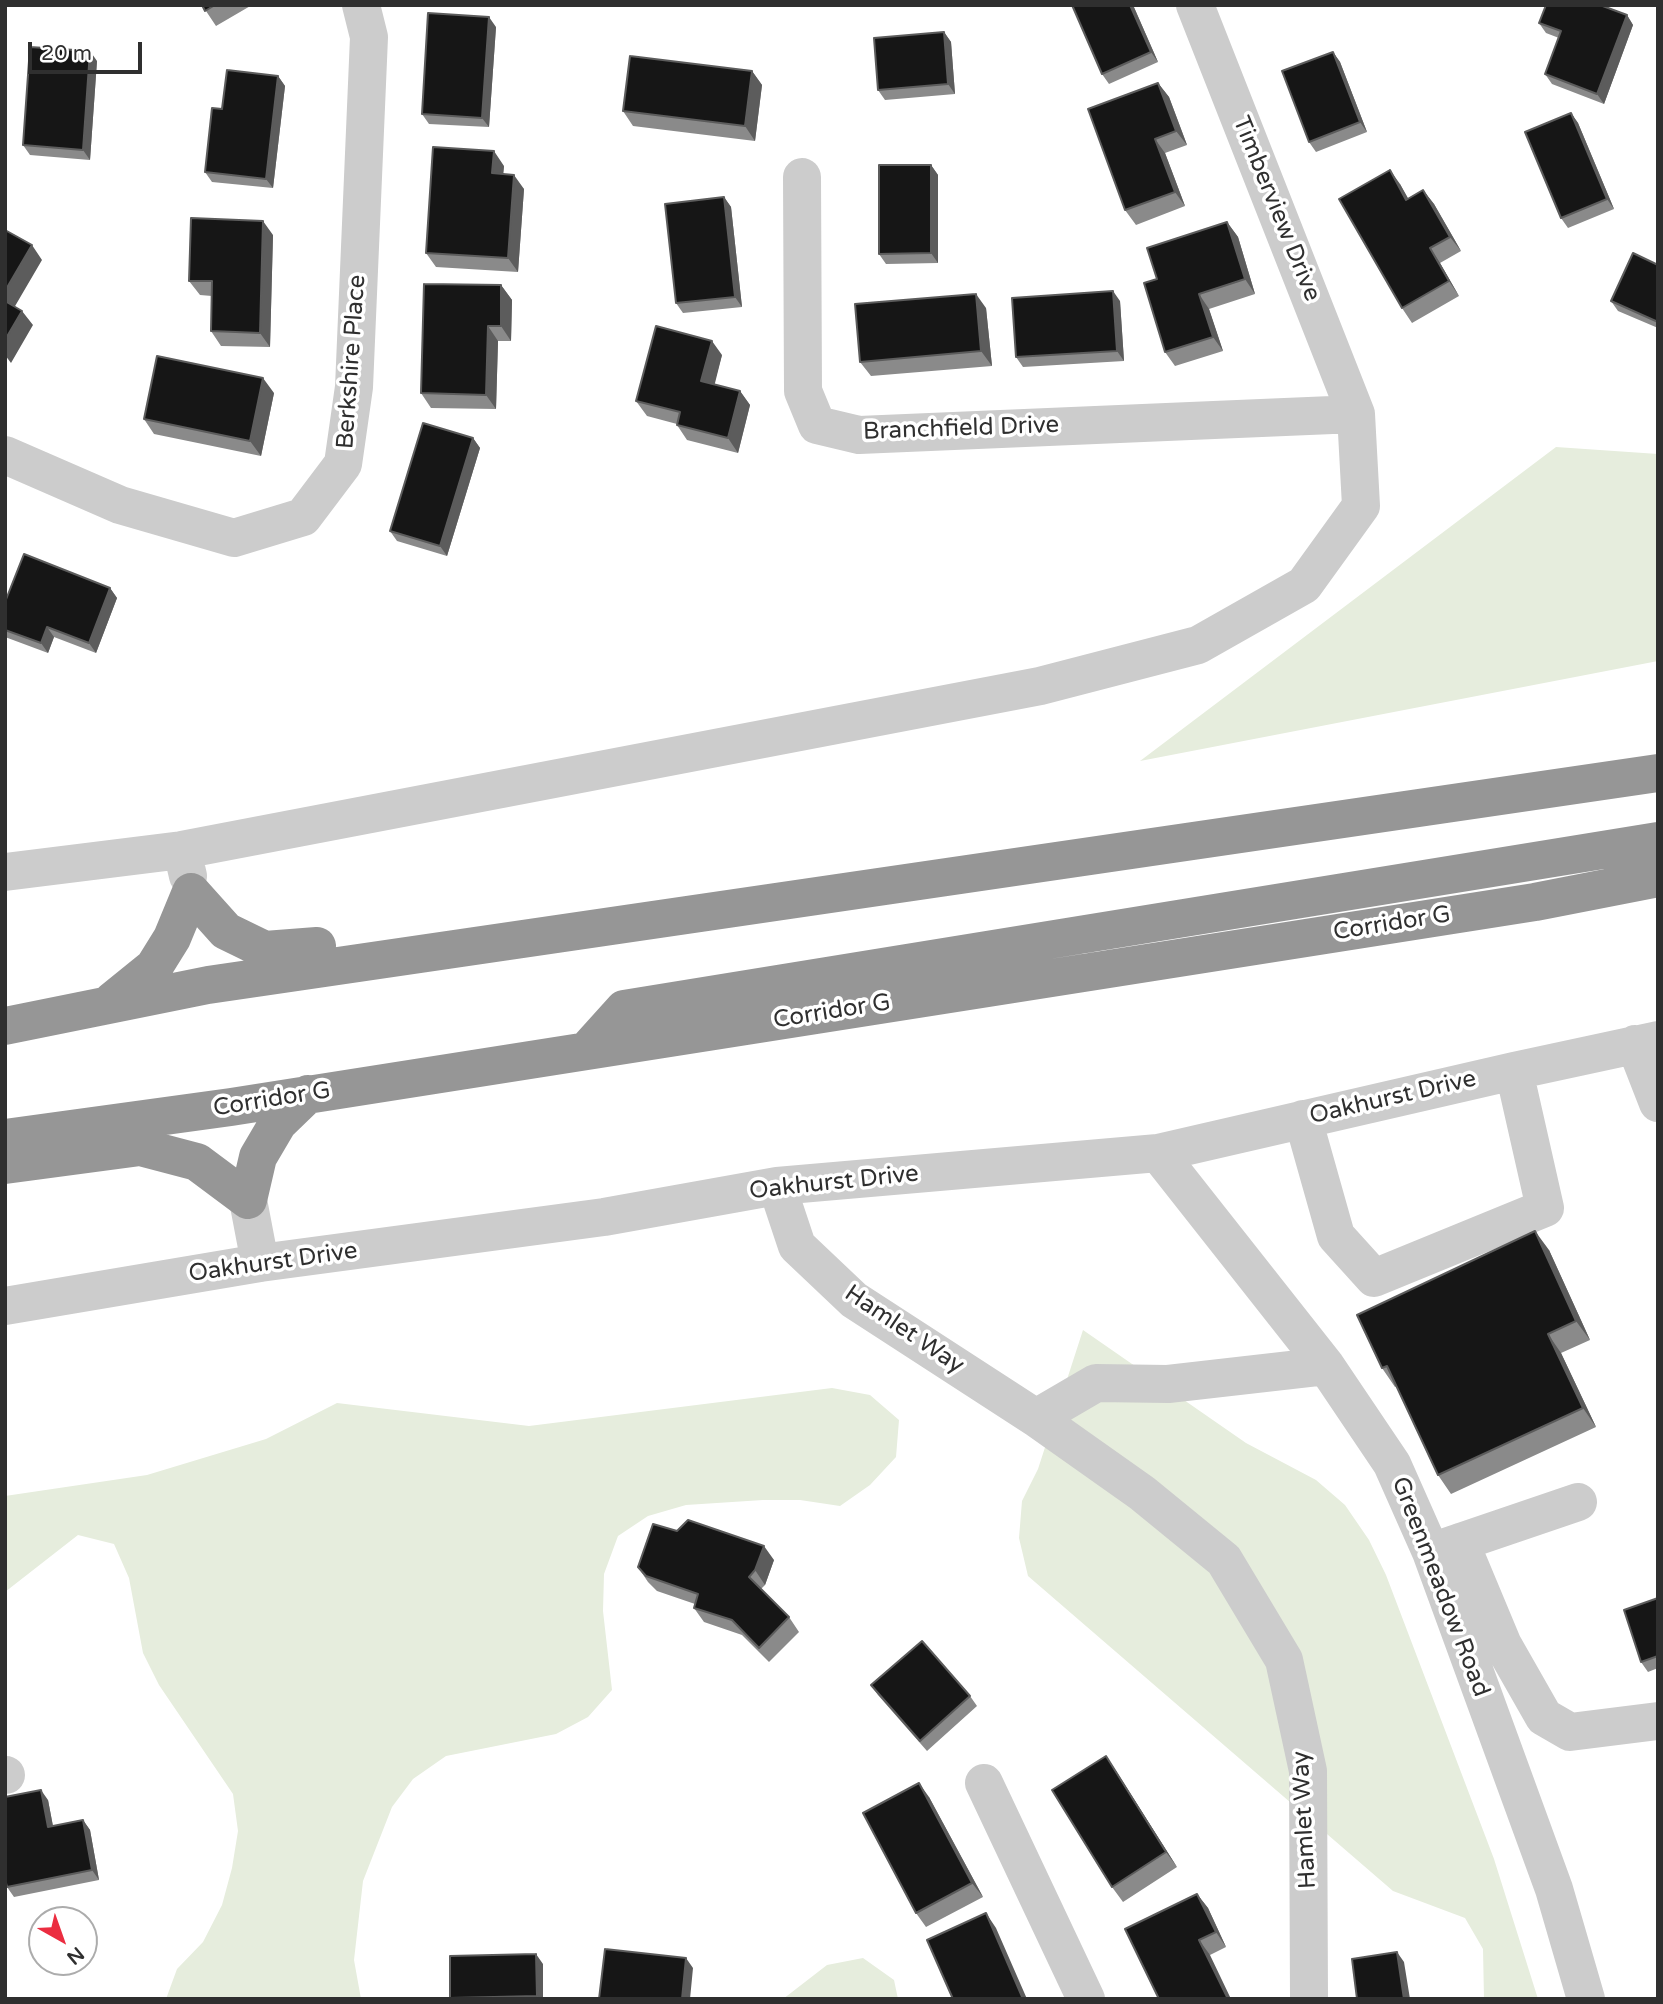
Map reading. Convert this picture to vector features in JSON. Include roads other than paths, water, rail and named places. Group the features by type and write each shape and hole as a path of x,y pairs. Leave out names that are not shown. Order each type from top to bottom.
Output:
{"highway":[{"path":"5,1026 222,983 1658,773"},
{"path":"587,1050 624,1009 1658,841"},
{"name":"Corridor G","path":"5,1138 307,1094 1521,904 1658,878"},
{"path":"107,1005 154,967 172,938 191,891 226,931 265,950 398,939 632,906 813,897"},
{"path":"5,1166 140,1147 197,1162 248,1200 258,1157 278,1122 307,1094"}],"street":[{"name":"Berkshire Place","path":"5,455 120,505 234,538 303,517 344,464 354,387 369,37 361,5"},
{"name":"Timberview Drive","path":"5,872 182,850 1040,686 1198,645 1304,585 1361,506 1356,414 1195,5"},
{"name":"Branchfield Drive","path":"802,177 803,391 817,425 859,435 1356,414"},
{"path":"182,850 191,891"},
{"path":"1646,1042 1658,1103"},
{"name":"Oakhurst Drive","path":"5,1306 260,1263 604,1217 777,1186 1158,1153 1646,1042"},
{"path":"1303,1119 1336,1236 1374,1278 1545,1208 1514,1071"},
{"name":"Greenmeadow Road","path":"1158,1153 1326,1366 1446,1547 1586,1999"},
{"name":"Hamlet Way","path":"777,1186 797,1246 854,1300 1036,1418 1142,1493 1224,1560 1284,1660 1308,1772 1309,1999"},
{"path":"248,1200 260,1263"},
{"path":"1036,1418 1096,1383 1168,1384 1326,1366"},
{"path":"1578,1502 1446,1547 1544,1717 1570,1732 1658,1721"},
{"path":"984,1783 1086,1999"}]}
